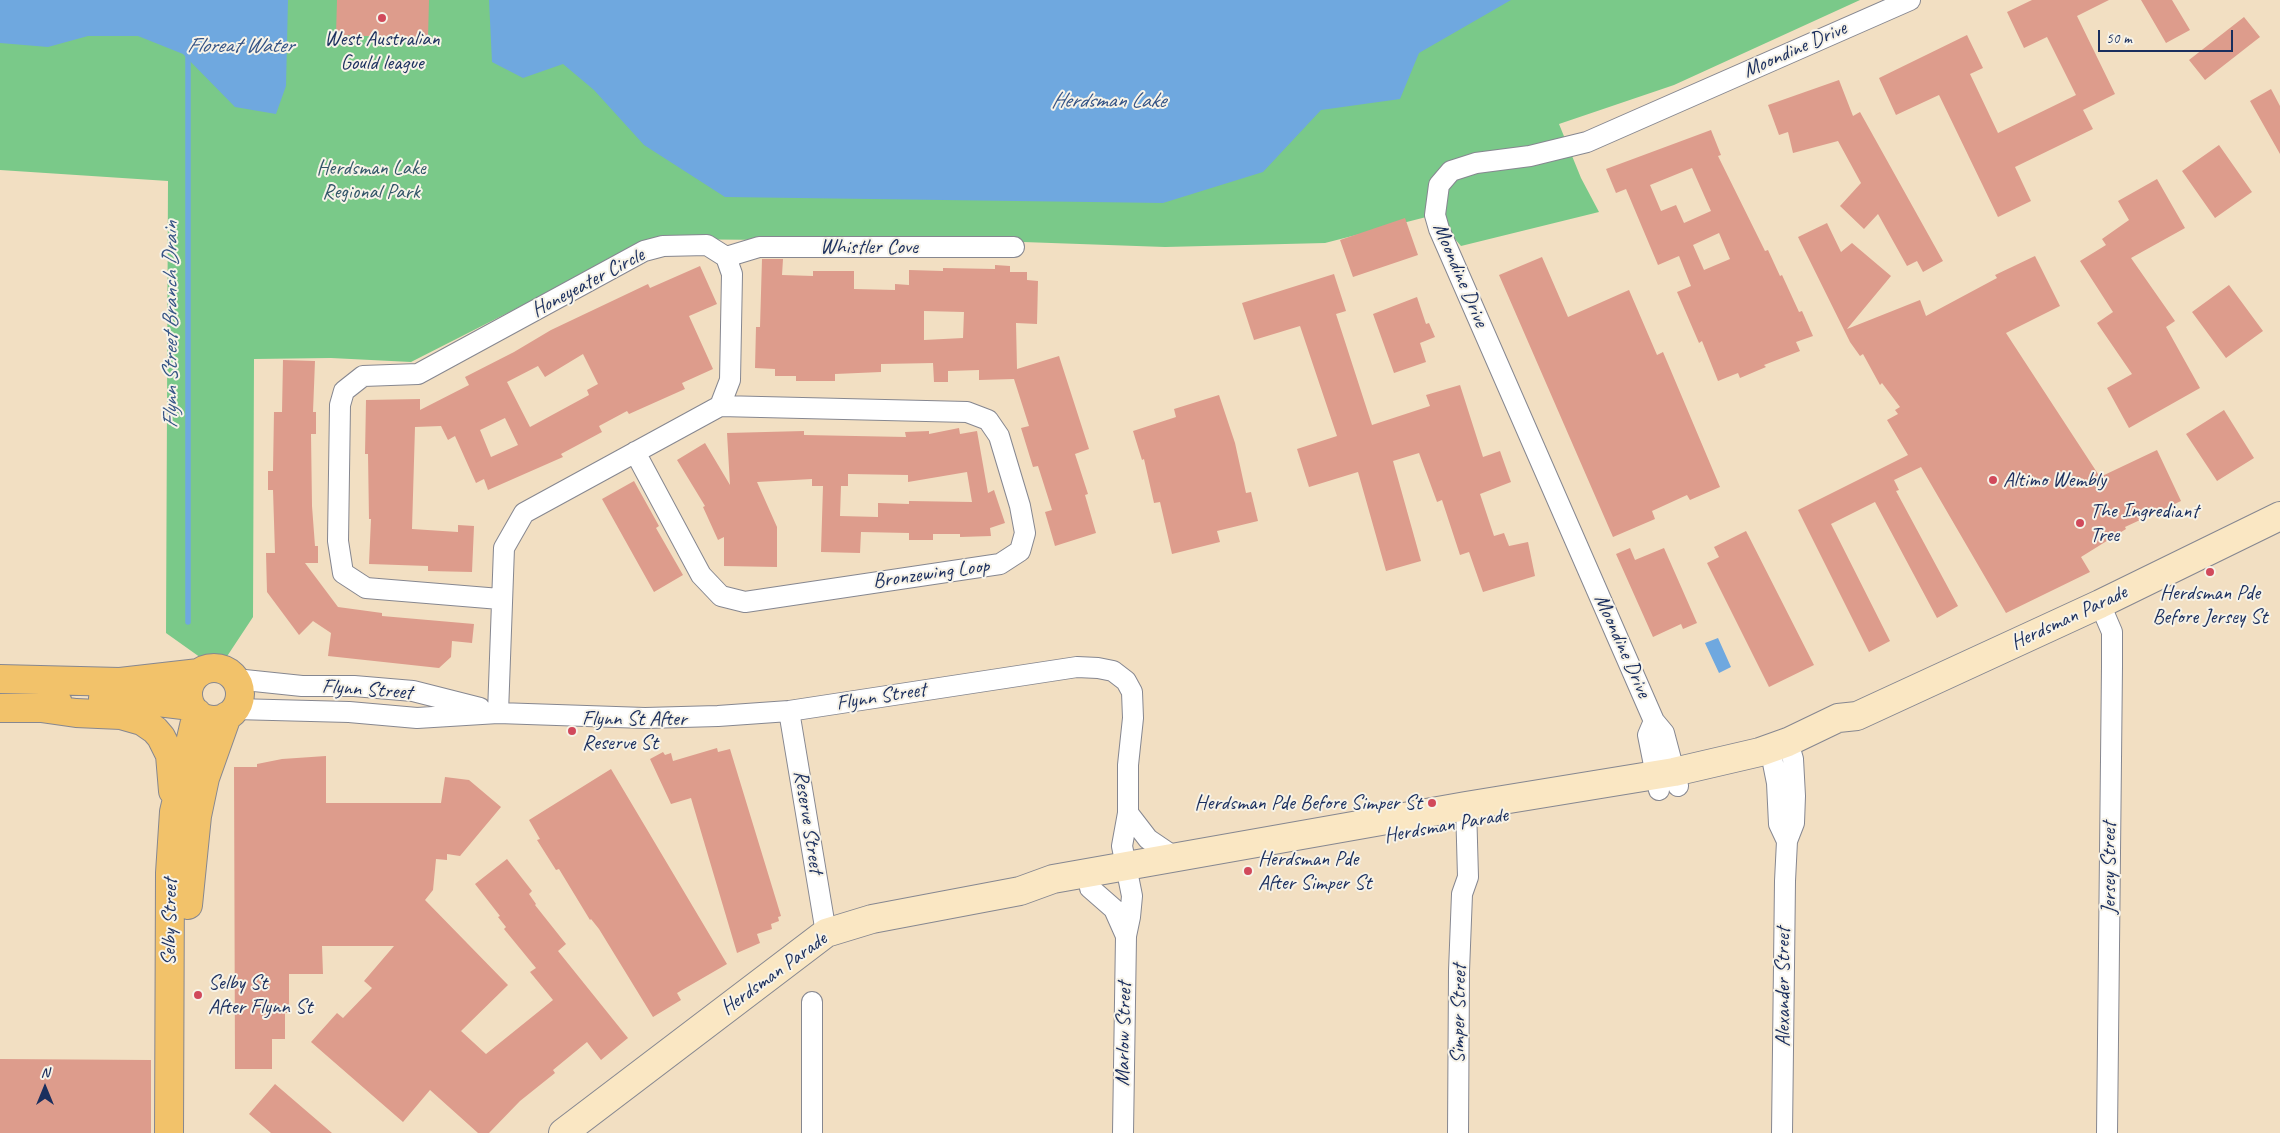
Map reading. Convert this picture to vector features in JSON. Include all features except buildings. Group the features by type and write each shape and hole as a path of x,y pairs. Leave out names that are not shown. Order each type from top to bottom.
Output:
{"main road":[{"name":"Herdsman Parade","path":"563,1133 826,933 872,919 1020,891 1053,878 1126,873 1667,781 1745,775 1781,754 1844,733 1857,716 2100,604 2280,516"},
{"path":"0,680 120,682 199,673 216,668 224,670 235,679 240,694 231,713 211,720 194,710 117,698 69,700 41,708"},
{"path":"194,710 188,692 190,685 199,673"},
{"path":"0,708 41,708 76,713 121,715 142,721 161,737 170,755 174,812"},
{"name":"Selby Street","path":"168,1133 170,873 174,812 194,710"},
{"name":"Selby Street","path":"187,1133 186,1053 189,877 197,816 205,778 231,713"},
{"name":"Herdsman Parade","path":"1020,891 1056,894 1090,888 1173,856 1460,816"}],"street":[{"name":"Moondine Drive","path":"1667,781 1648,735 1654,720 1440,229 1435,214 1439,185 1451,172 1476,163 1530,156 1588,142 1910,0"},
{"name":"Honeyeater Circle","path":"500,599 366,588 344,573 338,541 340,405 344,391 363,376 418,374 644,251 663,246 707,245 726,257"},
{"name":"Whistler Cove","path":"726,257 759,247 1014,248"},
{"path":"498,713 500,599 504,548 524,514 720,406 730,380 732,274 726,257"},
{"name":"Bronzewing Loop","path":"635,452 701,574 721,596 745,602 1000,564 1020,551 1025,533 1020,506 998,436 988,420 967,412 720,406"},
{"name":"Jersey Street","path":"2100,604 2112,632 2107,1133"},
{"name":"Flynn Street","path":"231,713 349,712 417,718 498,713 645,718 718,716 789,711 1077,667 1098,668 1113,671 1126,681 1132,692 1133,718 1128,765 1128,813 1122,846 1126,873"},
{"name":"Flynn Street","path":"235,679 302,686 354,686 413,691 498,713"},
{"name":"Reserve Street","path":"789,711 826,933"},
{"name":"Alexander Street","path":"1781,754 1794,823 1786,841 1782,1133"},
{"path":"1128,813 1148,839 1173,856"},
{"name":"Simper Street","path":"1458,1133 1459,971 1462,894 1468,877 1460,816"},
{"name":"Marlow Street","path":"1123,1133 1126,936 1132,896 1126,873"},
{"name":"Marlow Street","path":"1090,888 1114,909 1126,936"},
{"path":"812,1002 812,1133"}],"green space":[{"name":"Herdsman Lake Regional Park","path":"0,0 1860,0 1674,85 1559,124 1581,178 1599,212 1461,246 1434,215 1325,243 1165,247 1023,242 653,239 411,362 331,358 254,359 253,617 218,670 166,633 168,181 0,170"}],"water":[{"name":"Floreat Water","path":"0,0 288,0 286,86 276,114 235,107 183,54 138,36 88,36 48,47 0,43"},
{"name":"Herdsman Lake","path":"489,0 1511,0 1419,53 1400,99 1321,110 1263,172 1163,203 725,197 644,145 594,90 563,64 523,78 492,62"},
{"path":"1718,638 1731,667 1719,673 1705,643"}],"waterway":[{"name":"Flynn Street Branch Drain","path":"188,52 188,622"}],"place":[{"name":"West Australian Gould league","path":"382,18"},
{"name":"Altimo Wembly","path":"1993,480"},
{"name":"The Ingrediant Tree","path":"2080,523"},
{"name":"Herdsman Pde Before Jersey St","path":"2210,572"},
{"name":"Flynn St After Reserve St","path":"572,731"},
{"name":"Herdsman Pde Before Simper St","path":"1432,803"},
{"name":"Herdsman Pde After Simper St","path":"1248,871"},
{"name":"Selby St After Flynn St","path":"198,995"}]}
